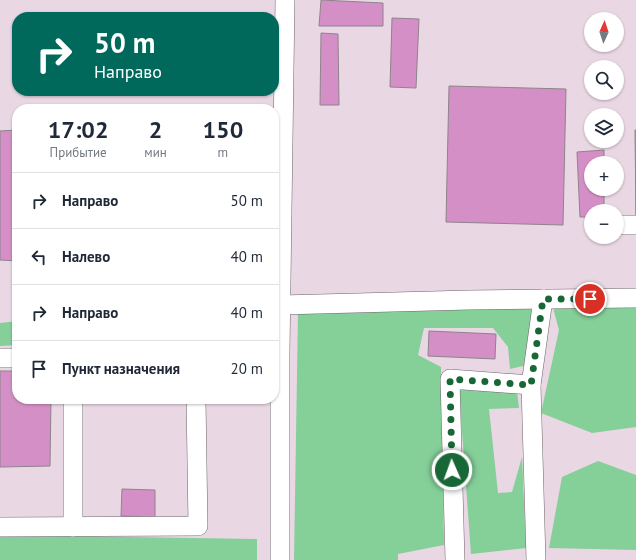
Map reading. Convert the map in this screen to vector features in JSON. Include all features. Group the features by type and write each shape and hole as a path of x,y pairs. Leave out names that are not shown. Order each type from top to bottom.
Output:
{"street":[{"path":"279,328 281,305 283,208 282,95 285,0"},
{"path":"624,225 636,225"},
{"path":"281,305 636,298"},
{"path":"536,560 531,385 543,299"},
{"path":"0,358 12,358"},
{"path":"455,560 450,379 531,385"},
{"path":"73,404 73,527"},
{"path":"0,527 198,526 196,404"},
{"path":"278,404 280,560"}],"shaded area":[{"path":"0,0 636,0 636,560 0,560"}],"green space":[{"path":"552,304 636,306 636,427 592,433 541,413 559,330"},
{"path":"532,305 527,365 510,369 508,347 493,328 424,328 418,355 441,367 444,545 398,554 398,560 294,560 298,313"},
{"path":"12,322 12,345 0,346 0,323"},
{"path":"459,390 517,391 519,408 489,409 498,493 512,492 522,457 526,548 471,554"},
{"path":"598,461 636,475 636,550 549,548 562,477"},
{"path":"0,535 257,539 257,560 0,560"}],"building":[{"path":"321,0 383,3 383,26 319,26"},
{"path":"392,18 419,19 416,88 390,87"},
{"path":"321,33 338,34 339,105 320,105"},
{"path":"449,86 566,89 563,225 446,222"},
{"path":"12,130 12,261 0,260 0,131"},
{"path":"635,130 636,130 636,217"},
{"path":"604,150 604,156 584,156 584,196 604,196 604,204 584,204 584,217 580,217 577,152"},
{"path":"429,331 496,334 495,359 428,356"},
{"path":"0,371 12,371 12,404 51,404 50,466 0,467"},
{"path":"122,489 155,490 155,517 121,516"}],"route":[{"path":"452,470 450,379 531,385 543,299 590,299"}]}
